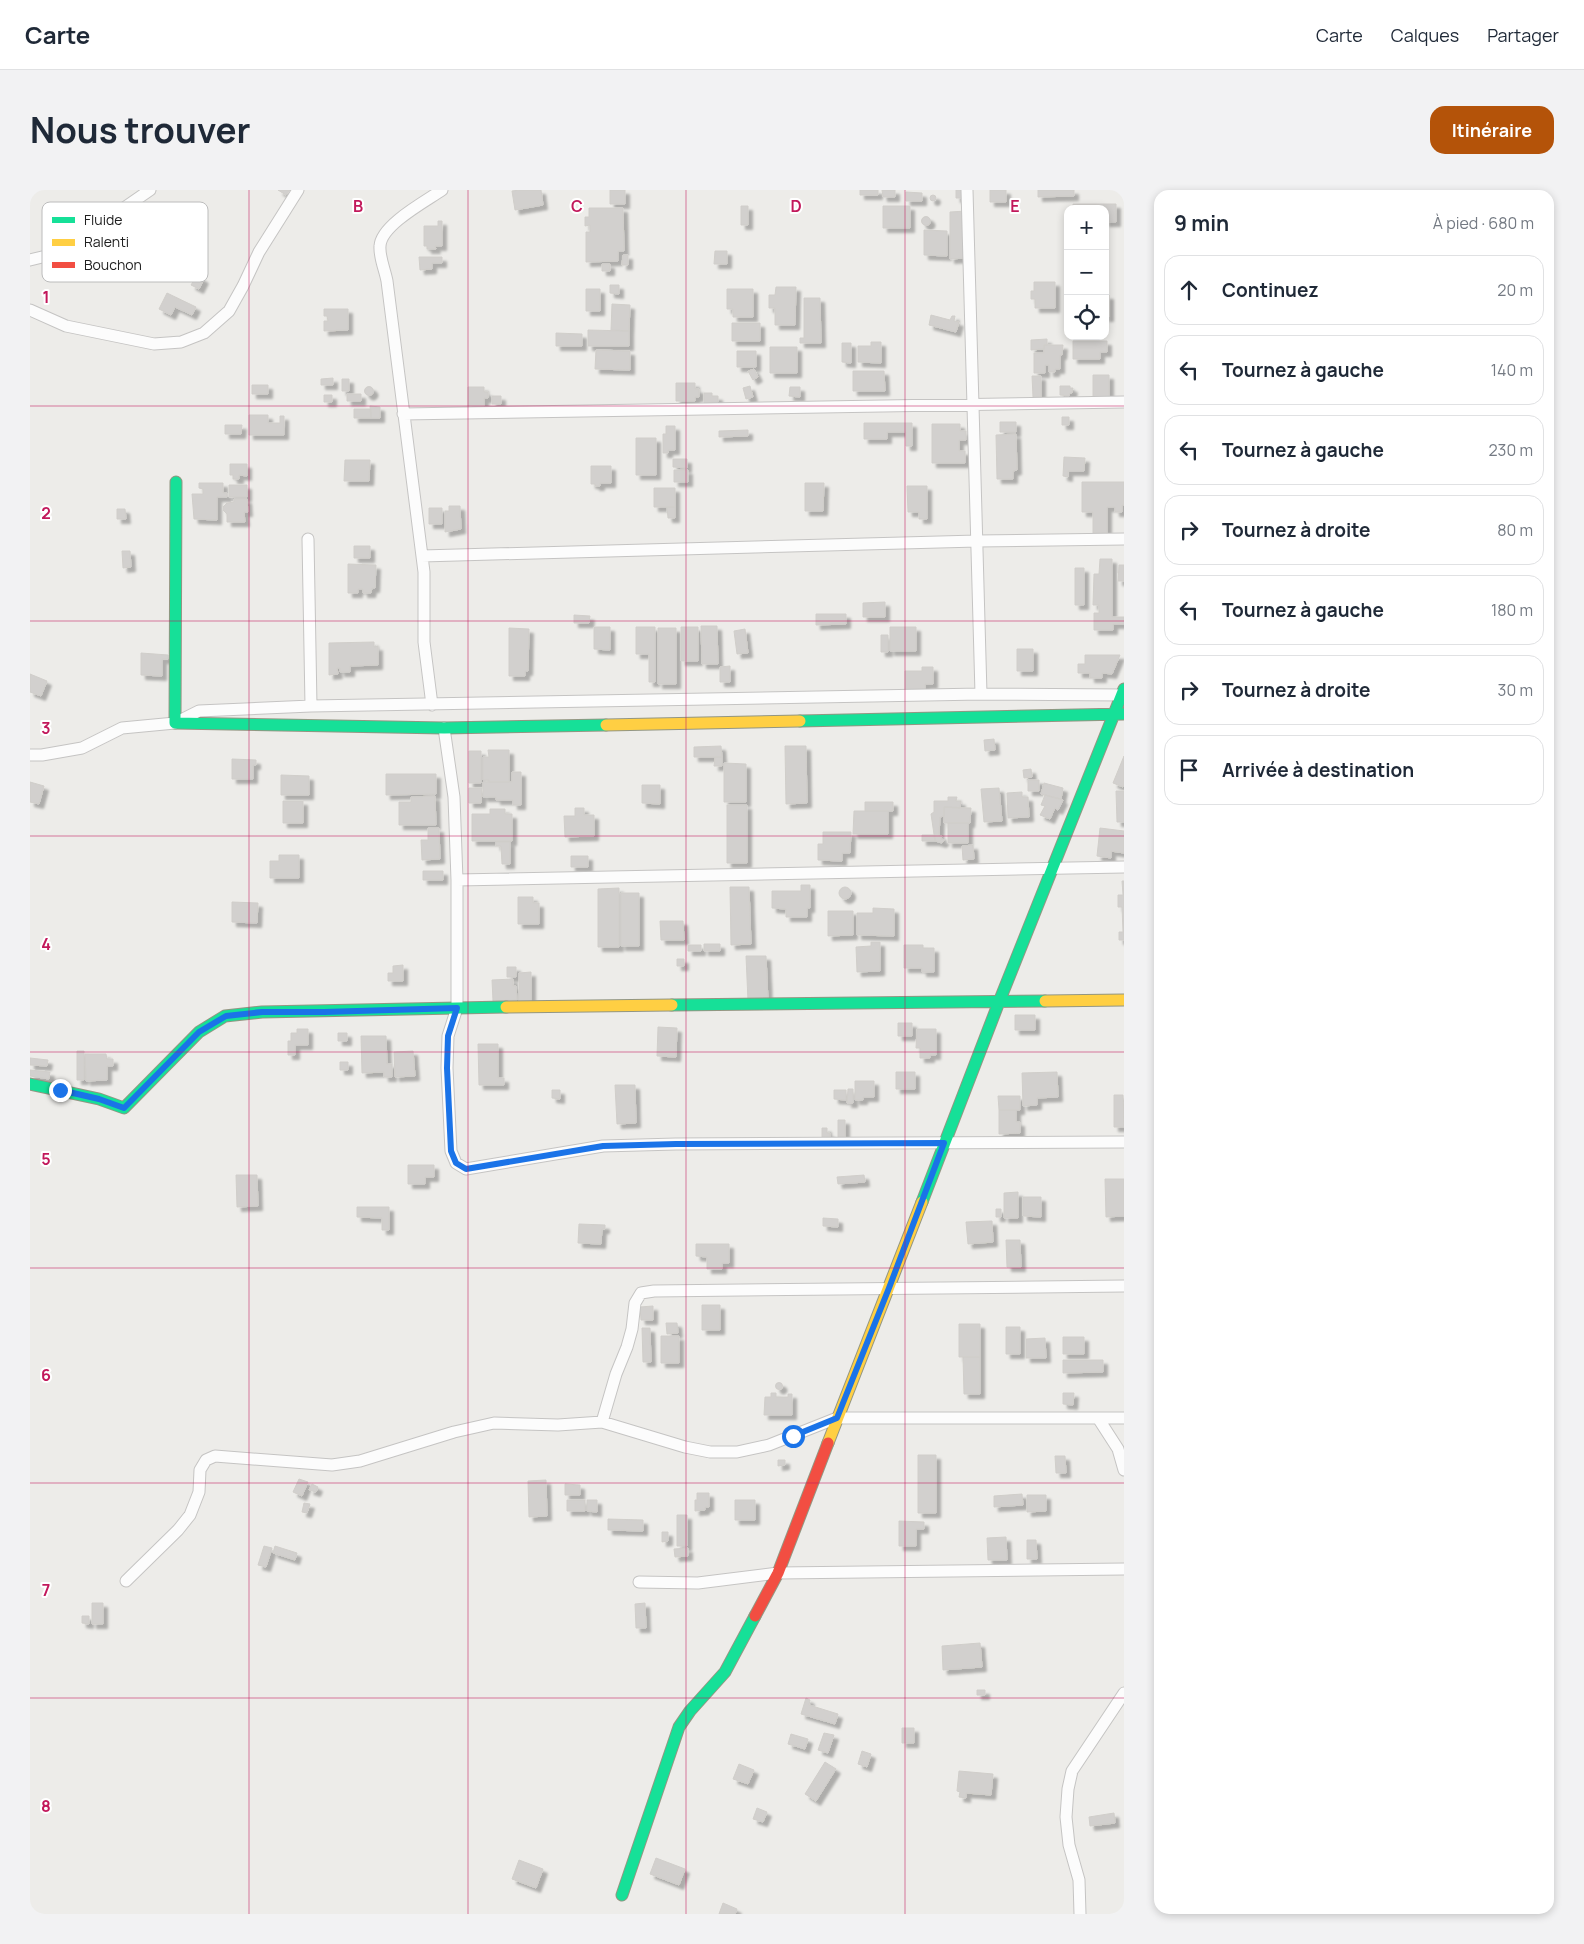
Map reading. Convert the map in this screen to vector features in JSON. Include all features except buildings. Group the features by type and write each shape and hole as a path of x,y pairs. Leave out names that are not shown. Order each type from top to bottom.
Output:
{"street":[{"path":"133,202 150,190"},
{"path":"30,310 66,326 154,344 181,342 204,333 229,311 259,252 298,190"},
{"path":"432,705 424,642 424,572 387,281 380,247 382,236 395,222 442,190"},
{"path":"967,190 981,694"},
{"path":"403,414 1124,402"},
{"path":"175,723 176,482"},
{"path":"308,539 311,706"},
{"path":"422,556 977,541 1124,539"},
{"path":"175,723 199,711 311,706 1123,693 1119,714 998,1002 778,1573 725,1672 690,1711 679,1727 622,1895"},
{"path":"30,755 42,755 82,748 122,728 175,723 444,728 1119,714"},
{"path":"444,728 454,797 457,880 457,1008 448,1036 450,1142 451,1151 456,1163 466,1169 603,1146 1124,1142"},
{"path":"457,880 1124,867"},
{"path":"30,1084 99,1099 124,1108 199,1032 226,1016 262,1012 1124,1000"},
{"path":"602,1422 632,1329 635,1303 641,1293 654,1290 1124,1286"},
{"path":"126,1580 178,1530 190,1515 199,1492 200,1470 206,1460 215,1456 332,1465 360,1461 454,1432 494,1423 558,1425 602,1422 685,1447 710,1452 737,1452 769,1445 837,1418 1124,1418"},
{"path":"1098,1418 1118,1449 1124,1470"},
{"path":"639,1582 698,1583 778,1573 1124,1568"},
{"path":"1080,1914 1078,1880 1069,1845 1066,1817 1068,1789 1072,1771 1124,1693"}],"traffic: fast":[{"path":"176,482 175,723 444,728 606,725"},
{"path":"922,1202 999,1002 1124,689"},
{"path":"800,721 1124,714"},
{"path":"672,1005 1045,1001"},
{"path":"30,1084 99,1099 124,1108 199,1032 225,1016 262,1012 506,1007"},
{"path":"622,1895 679,1727 690,1711 725,1672 755,1616"}],"traffic: slow":[{"path":"606,725 800,721"},
{"path":"1045,1001 1124,1000"},
{"path":"506,1007 672,1005"},
{"path":"828,1443 922,1202"}],"traffic: jam":[{"path":"755,1616 778,1573 828,1443"}],"route":[{"path":"60,1090 99,1099 124,1108 199,1032 226,1016 262,1012 457,1008 448,1036 447,1068 451,1151 456,1163 466,1169 603,1146 944,1143 837,1418 793,1436"}]}
